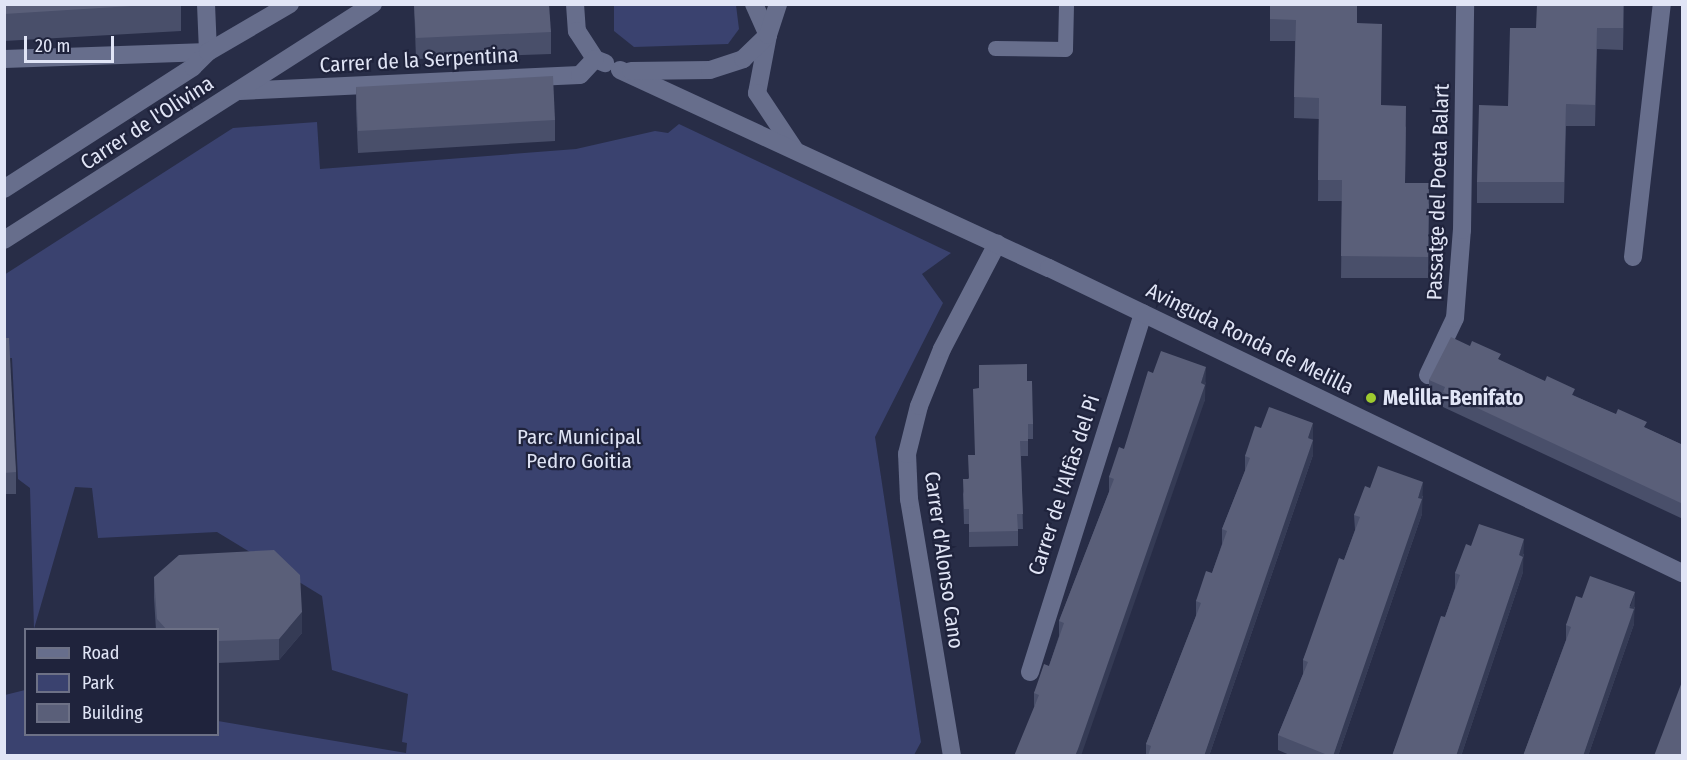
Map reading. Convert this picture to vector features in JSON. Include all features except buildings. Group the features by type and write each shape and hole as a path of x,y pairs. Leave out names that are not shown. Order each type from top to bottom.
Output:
{"street":[{"path":"4,59 208,52 206,4"},
{"name":"Carrer de l'Olivina","path":"4,189 193,67 208,52 290,4"},
{"name":"Carrer de l'Olivina","path":"4,240 374,4"},
{"path":"575,4 577,31 595,59"},
{"path":"577,31 591,4"},
{"path":"754,4 768,35"},
{"path":"778,4 768,35 757,93 795,150"},
{"name":"Passatge del Poeta Balart","path":"1428,375 1455,318 1462,230 1465,4"},
{"path":"1633,257 1662,4"},
{"path":"620,70 710,70 743,59 768,35"},
{"name":"Carrer de la Serpentina","path":"238,91 580,75 595,59"},
{"name":"Avinguda Ronda de Melilla","path":"595,59 997,244 1683,573"},
{"name":"Carrer d'Alonso Cano","path":"952,756 909,500 907,454 920,406 942,349 997,244"},
{"name":"Carrer de l'Alfàs del Pi","path":"1030,672 1143,313"}],"lane":[{"path":"995,48 1065,49 1066,4"}],"green space":[{"path":"614,5 736,5 739,29 728,44 634,47 614,31"},
{"name":"Parc Municipal Pedro Goitia","path":"317,122 320,169 576,149 655,131 668,133 679,124 951,253 922,274 943,303 875,437 921,742 914,755 5,755 5,695 24,690 24,736 219,736 219,721 406,753 407,743 402,742 408,694 332,670 322,596 217,532 98,538 92,488 75,487 34,628 30,488 18,479 12,358 5,358 4,275 233,128"}],"place":[{"name":"Melilla-Benifato","path":"1371,398"}]}
